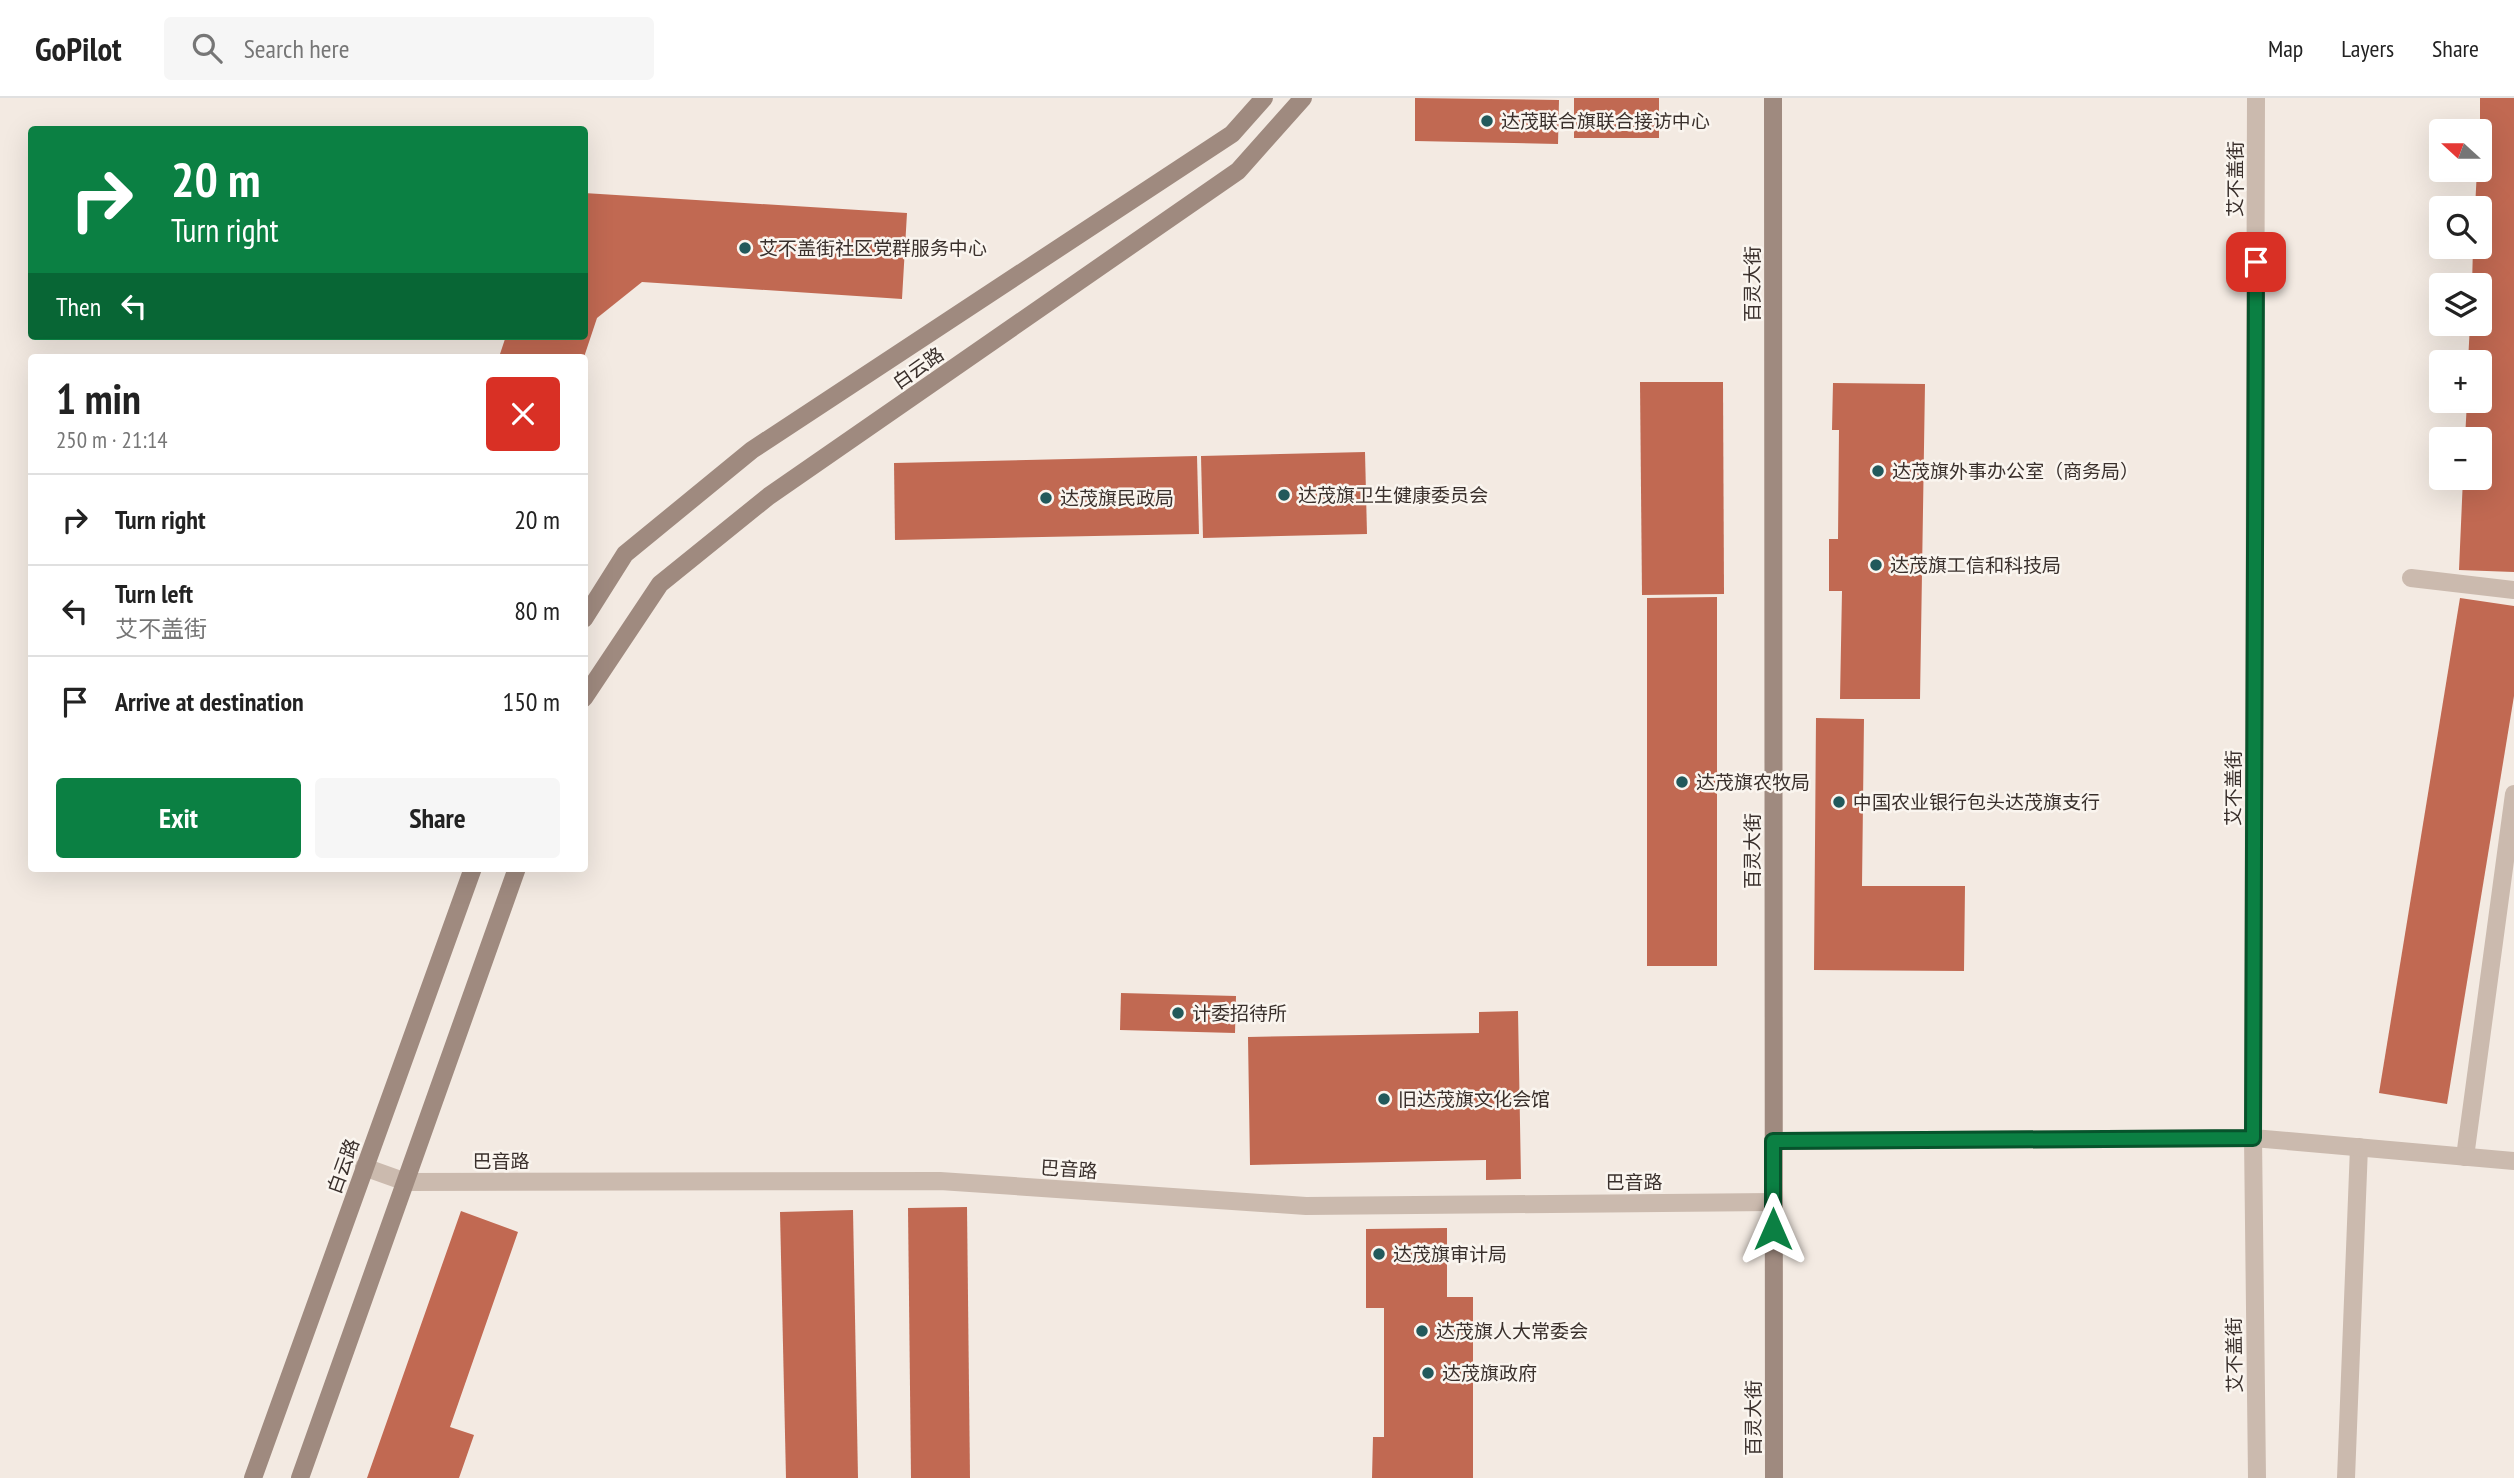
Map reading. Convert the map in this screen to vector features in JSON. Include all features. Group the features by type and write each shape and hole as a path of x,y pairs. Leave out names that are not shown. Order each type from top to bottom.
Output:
{"street":[{"name":"白云路","path":"588,613 625,554 752,450 1232,134 1264,98"},
{"name":"白云路","path":"588,692 660,584 769,496 1238,171 1303,98"},
{"name":"百灵大街","path":"1773,98 1774,1478"},
{"name":"艾不盖街","path":"2256,98 2253,1138 2256,1478"},
{"path":"2411,578 2514,590"},
{"path":"2465,1157 2514,794"},
{"name":"白云路","path":"253,1478 472,872"},
{"path":"300,1478 516,872"},
{"path":"1773,1141 2253,1138 2514,1161"},
{"path":"2346,1478 2359,1147"},
{"name":"巴音路","path":"364,1167 406,1182 940,1181 1306,1206 1773,1202"}],"building":[{"name":"达茂联合旗联合接访中心","path":"1415,98 1559,100 1558,144 1415,141"},
{"path":"1574,98 1659,98 1659,138 1574,138"},
{"path":"2480,98 2514,98 2514,572 2459,570 2462,490 2492,490 2492,427 2466,427 2466,413 2492,413 2492,350 2469,350 2469,336 2492,336 2492,273 2472,273 2473,259 2492,259 2492,196 2476,196 2476,182 2492,182 2492,119 2480,119"},
{"name":"艾不盖街社区党群服务中心","path":"588,193 907,213 902,299 642,282 597,318 585,354 500,354 505,340 588,340"},
{"path":"1640,382 1723,382 1724,594 1642,595"},
{"name":"达茂旗工信和科技局","path":"1833,383 1925,384 1920,699 1840,699 1842,591 1829,591 1829,539 1838,539 1839,430 1832,430"},
{"name":"达茂旗卫生健康委员会","path":"1365,452 1367,534 1203,538 1201,456"},
{"name":"达茂旗民政局","path":"1197,456 1199,534 895,540 894,463"},
{"name":"达茂旗农牧局","path":"1717,597 1717,966 1647,966 1647,598"},
{"path":"2460,598 2514,606 2514,696 2447,1104 2379,1093"},
{"name":"中国农业银行包头达茂旗支行","path":"1816,718 1864,719 1862,886 1965,886 1964,971 1814,970"},
{"name":"计委招待所","path":"1121,993 1236,996 1235,1033 1120,1030"},
{"name":"旧达茂旗文化会馆","path":"1518,1011 1521,1179 1486,1180 1486,1160 1250,1165 1248,1037 1479,1033 1479,1012"},
{"path":"967,1207 970,1478 911,1478 908,1208"},
{"path":"853,1210 858,1478 786,1478 780,1212"},
{"path":"461,1211 518,1232 450,1427 474,1435 459,1478 367,1478"},
{"name":"达茂旗政府","path":"1447,1228 1447,1297 1473,1297 1473,1478 1372,1478 1373,1437 1384,1437 1384,1308 1366,1308 1366,1229"}],"place":[{"name":"达茂联合旗联合接访中心","path":"1487,121"},
{"name":"艾不盖街社区党群服务中心","path":"745,248"},
{"name":"达茂旗外事办公室（商务局）","path":"1878,471"},
{"name":"达茂旗卫生健康委员会","path":"1284,495"},
{"name":"达茂旗民政局","path":"1046,498"},
{"name":"达茂旗工信和科技局","path":"1876,565"},
{"name":"达茂旗农牧局","path":"1682,782"},
{"name":"中国农业银行包头达茂旗支行","path":"1839,802"},
{"name":"计委招待所","path":"1178,1013"},
{"name":"旧达茂旗文化会馆","path":"1384,1099"},
{"name":"达茂旗审计局","path":"1379,1254"},
{"name":"达茂旗人大常委会","path":"1422,1331"},
{"name":"达茂旗政府","path":"1428,1373"}],"route":[{"path":"1773,1229 1773,1141 2253,1138 2256,262"}]}
